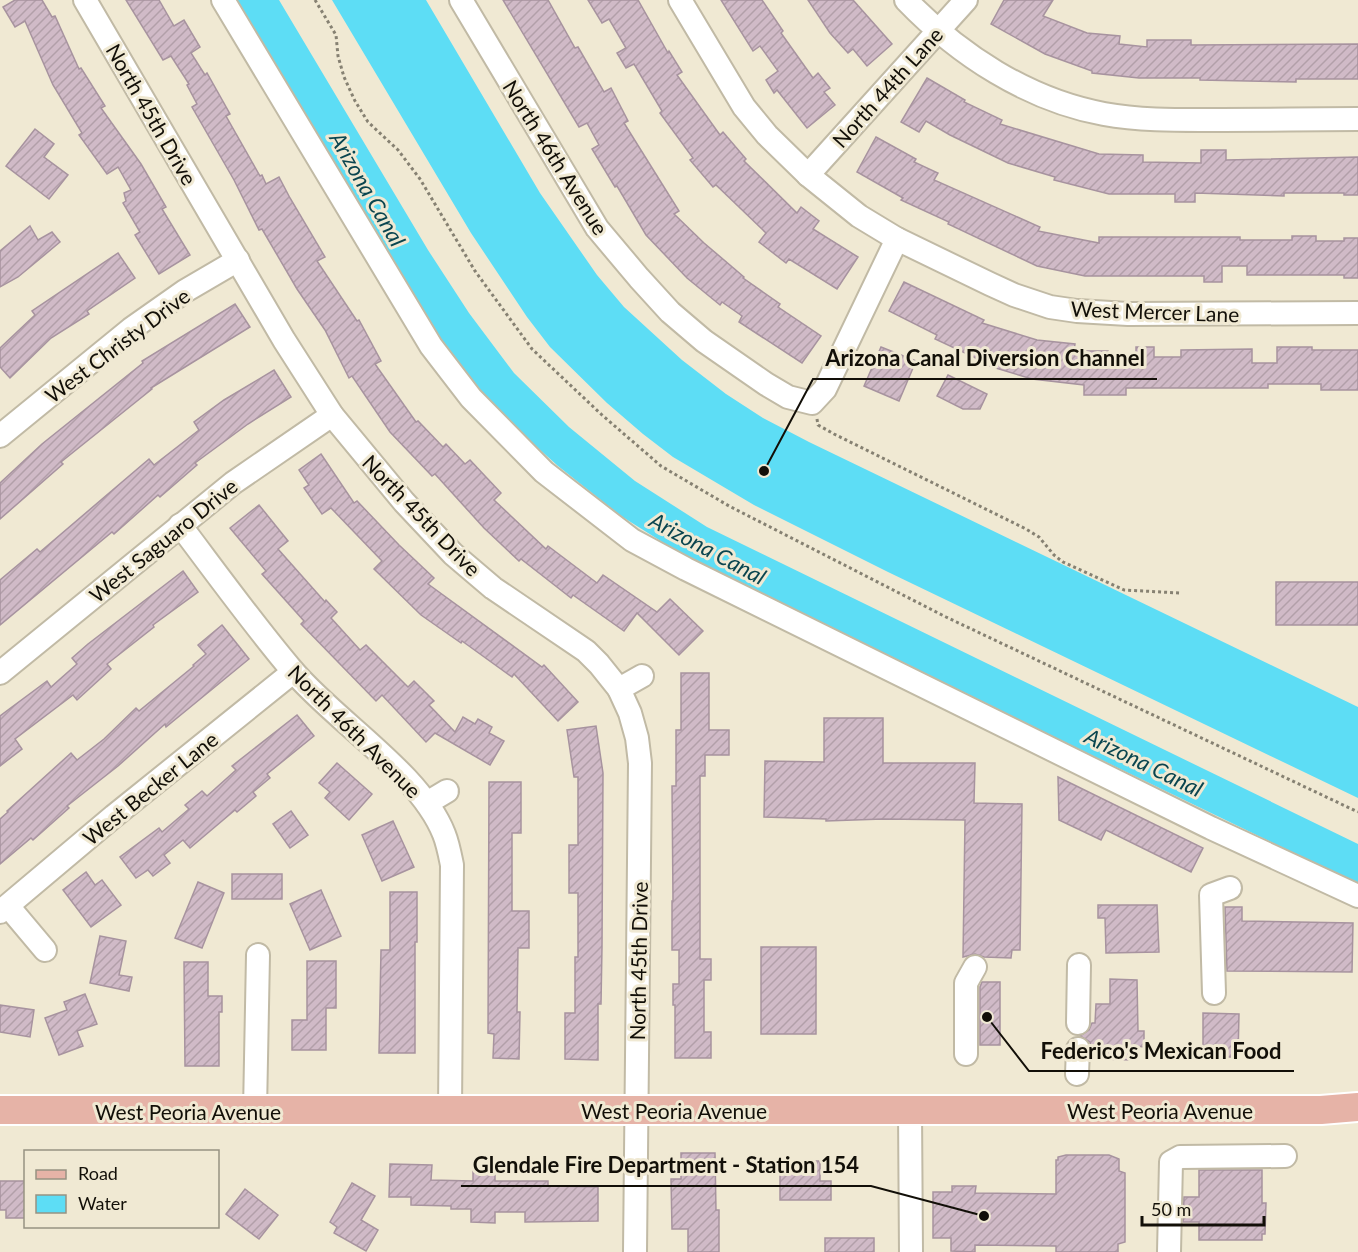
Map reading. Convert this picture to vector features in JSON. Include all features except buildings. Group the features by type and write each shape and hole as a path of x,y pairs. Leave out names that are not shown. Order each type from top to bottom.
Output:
{"main road":[{"name":"West Peoria Avenue","path":"0,1110 1354,1110"}],"street":[{"name":"North 45th Drive","path":"85,0 284,340 333,415 404,502 453,554 493,588 585,651 620,689 637,738 640,763 634,1252"},
{"path":"223,0 431,346 471,398 544,472 632,540 686,569 1189,818 1358,896"},
{"name":"North 46th Avenue","path":"461,0 597,228 639,278 670,312 704,341 788,397 812,403"},
{"name":"West Mercer Lane","path":"680,0 744,106 767,135 808,175 859,216 897,239 1014,295 1050,307 1128,314 1358,313"},
{"path":"906,0 938,31 1002,77 1056,101 1103,114 1174,120 1358,119"},
{"name":"North 44th Lane","path":"808,175 966,0"},
{"path":"812,403 825,389 897,239"},
{"name":"West Christy Drive","path":"0,436 131,329 185,291 238,260"},
{"name":"West Saguaro Drive","path":"0,673 233,483 333,415"},
{"name":"North 46th Avenue","path":"180,525 293,672 340,719 399,772 427,803 444,834 453,865 450,1110"},
{"name":"West Becker Lane","path":"45,950 4,909 114,816 293,672"},
{"path":"620,689 642,676"},
{"path":"427,803 447,791"},
{"path":"1214,993 1211,895 1230,888"},
{"path":"255,1111 258,955"},
{"path":"1078,1023 1079,965"},
{"path":"966,1054 966,983 975,967"},
{"path":"1077,1074 1078,1049"},
{"path":"910,1111 911,1252"},
{"path":"1169,1252 1171,1162 1180,1157 1285,1156"}],"path":[{"path":"315,0 336,35 338,56 344,77 363,115 398,150 420,179 475,271 532,349 602,415 661,466 729,506 946,617 1358,812"},
{"path":"812,403 818,425 1026,529 1039,537 1063,562 1124,590 1180,593"}],"water":[{"name":"Arizona Canal","path":"235,0 279,0 428,250 469,313 514,373 569,427 635,481 707,527 1358,844 1358,884 748,589 675,550 621,516 558,466 497,411 460,367 426,318"},
{"path":"332,0 426,0 540,193 597,275 624,307 682,360 726,394 763,418 809,442 1358,707 1358,798 754,505 673,457 643,434 607,403 550,347 527,317 471,233"}],"place":[{"name":"Arizona Canal Diversion Channel","path":"764,471"},
{"name":"Federico's Mexican Food","path":"987,1017"},
{"name":"Glendale Fire Department - Station 154","path":"984,1216"}]}
